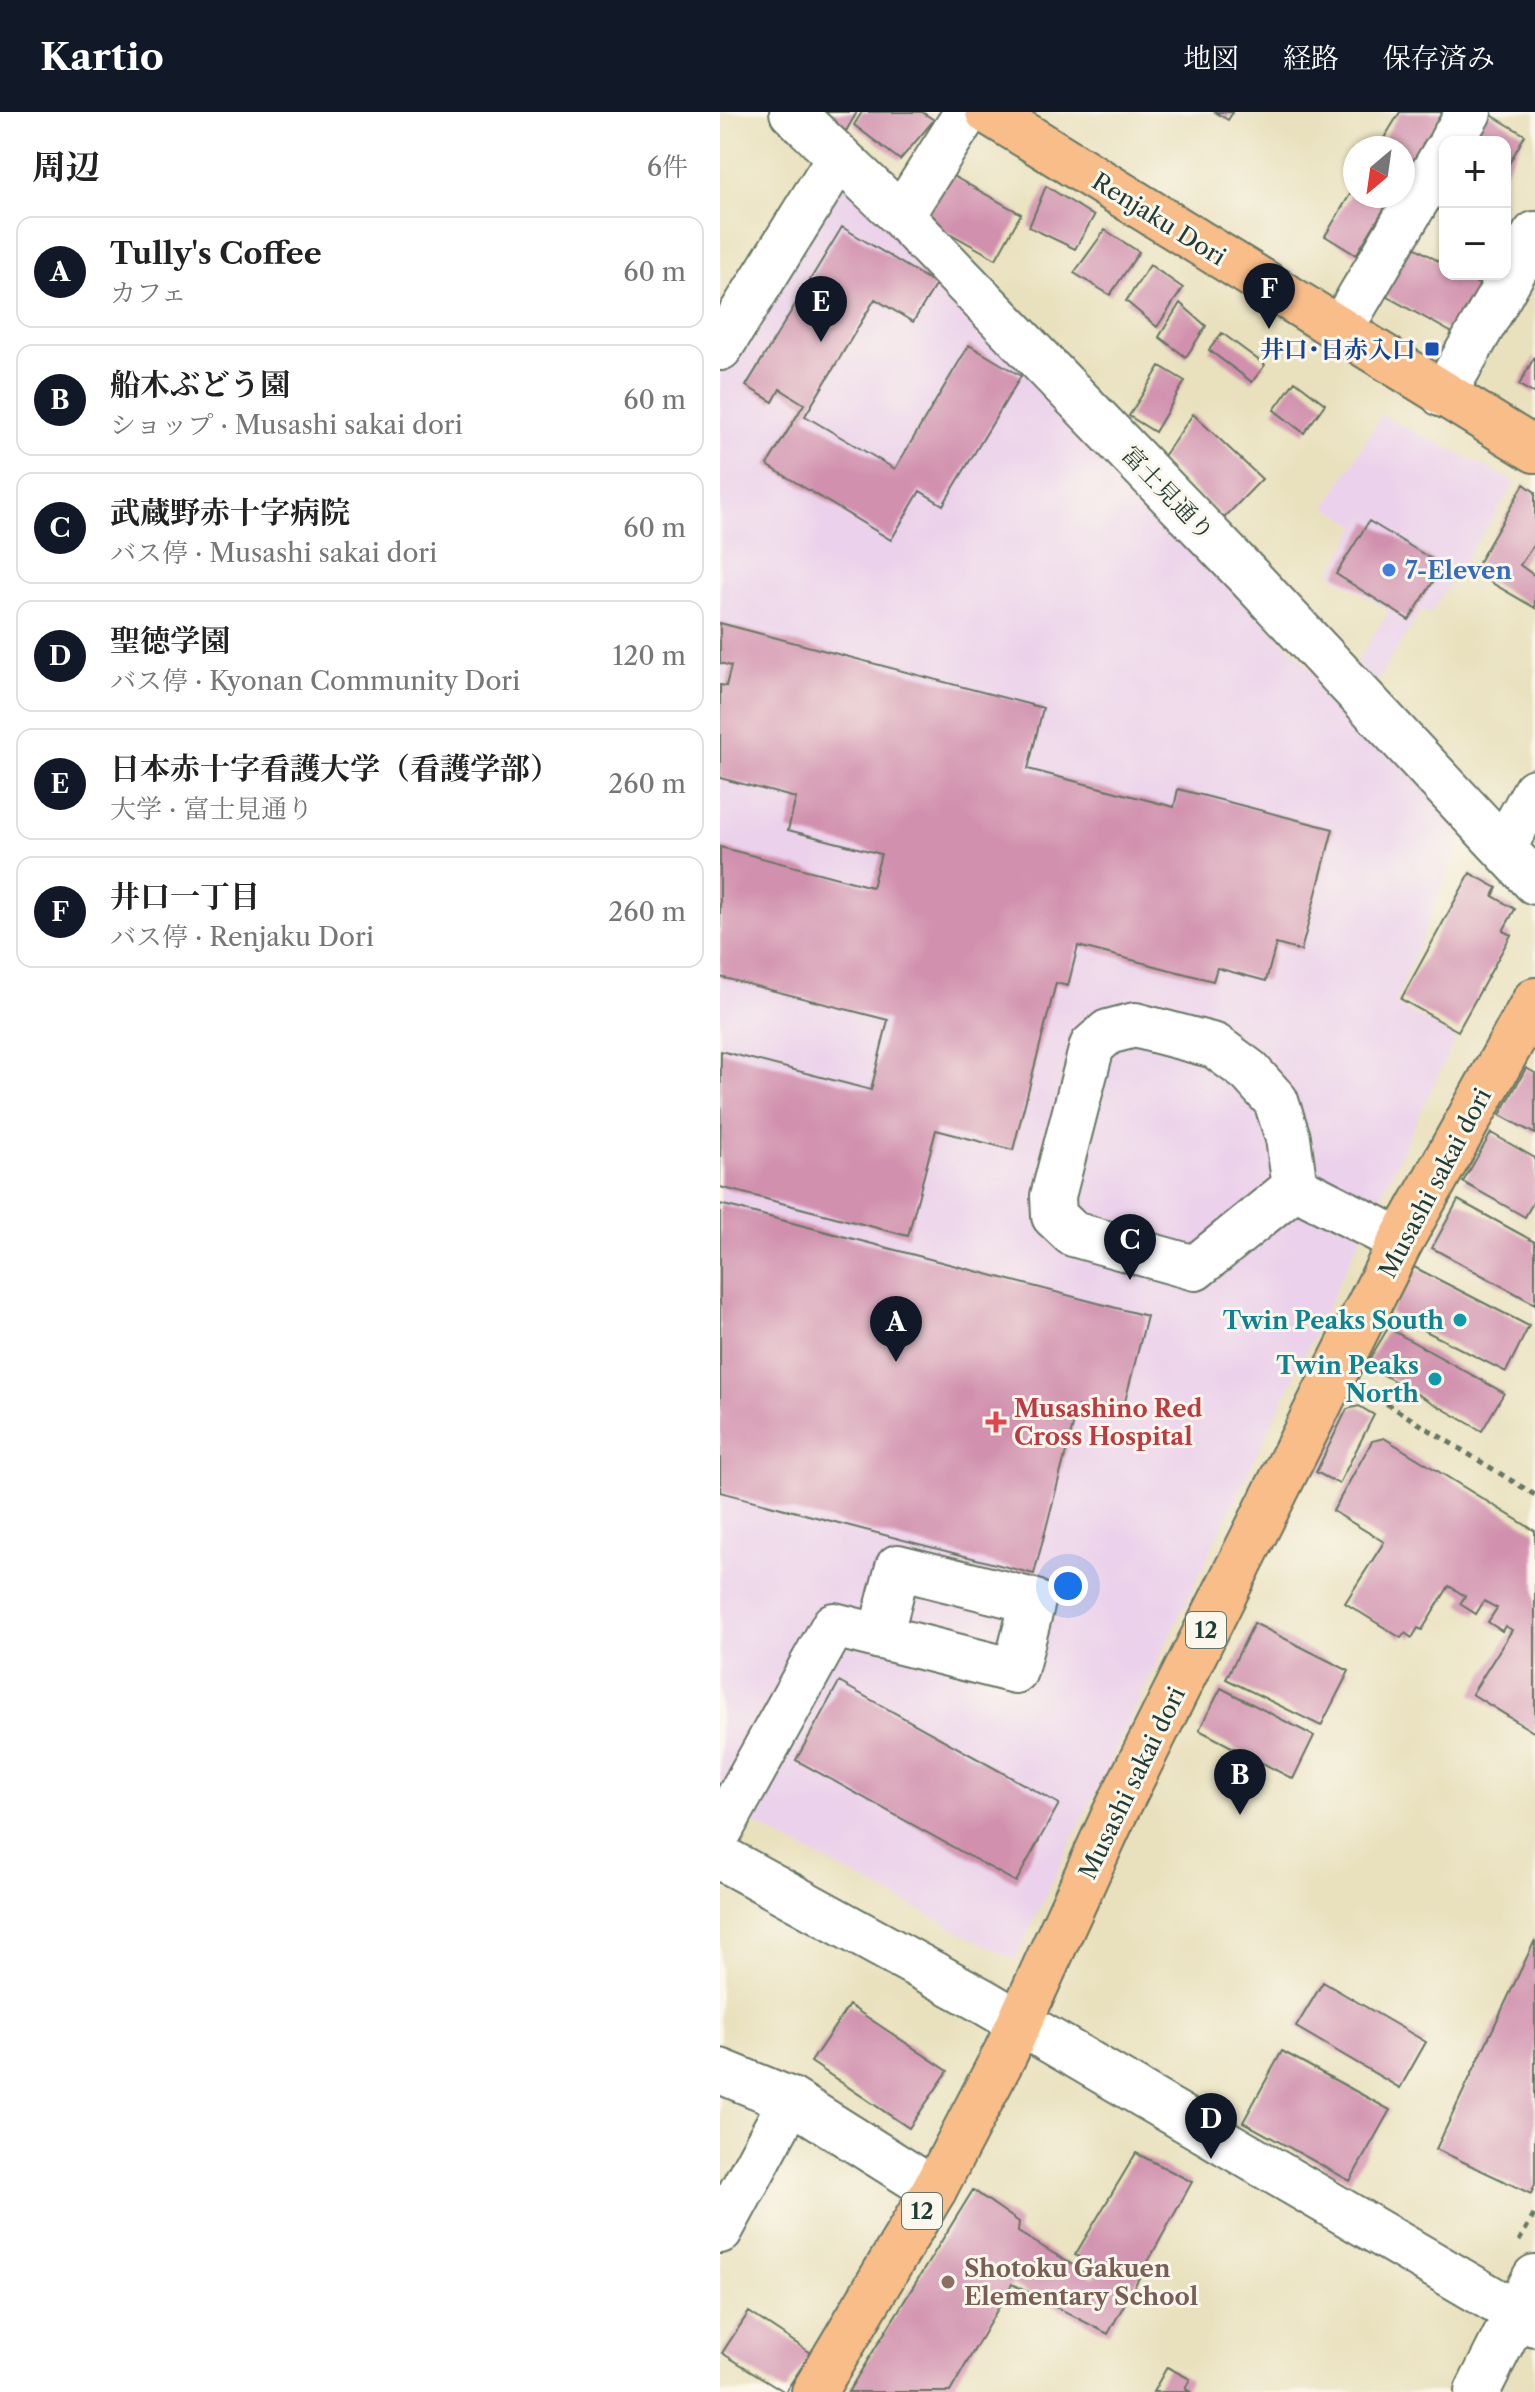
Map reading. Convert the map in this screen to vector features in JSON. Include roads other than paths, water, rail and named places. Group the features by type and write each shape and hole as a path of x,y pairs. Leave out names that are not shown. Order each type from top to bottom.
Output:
{"main road":[{"name":"Renjaku Dori","path":"988,112 1535,450"},
{"name":"Musashi sakai dori","path":"814,2392 934,2190 1020,2023 1114,1815 1401,1241 1535,1000"}],"street":[{"name":"富士見通り","path":"792,112 901,216 1535,882"},
{"path":"901,216 967,112"},
{"path":"1455,136 1469,112"},
{"path":"720,348 839,157"},
{"path":"1340,330 1439,162"},
{"path":"1443,395 1535,234"},
{"path":"1504,847 1535,791"},
{"path":"1135,1025 1215,1046 1249,1071 1276,1101 1288,1138 1295,1187 1195,1268 1073,1234 1054,1216 1053,1196 1092,1046 1108,1032 1135,1025"},
{"path":"1295,1187 1401,1241"},
{"path":"720,1831 834,1625 880,1637"},
{"path":"720,1857 1020,2023 1524,2291 1477,2392"},
{"path":"720,2071 791,2100 934,2190"},
{"path":"720,2231 791,2100"}],"place":[{"name":"井口一丁目","path":"1269,329"},
{"name":"日本赤十字看護大学（看護学部）","path":"821,342"},
{"name":"井口･日赤入口","path":"1432,349"},
{"name":"7-Eleven","path":"1389,570"},
{"name":"武蔵野赤十字病院","path":"1130,1280"},
{"name":"Twin Peaks South","path":"1460,1320"},
{"name":"Tully's Coffee","path":"896,1362"},
{"name":"Twin Peaks North","path":"1435,1379"},
{"name":"Musashino Red Cross Hospital","path":"996,1422"},
{"name":"船木ぶどう園","path":"1240,1815"},
{"name":"聖徳学園","path":"1211,2159"},
{"name":"Shotoku Gakuen Elementary School","path":"948,2282"}]}
